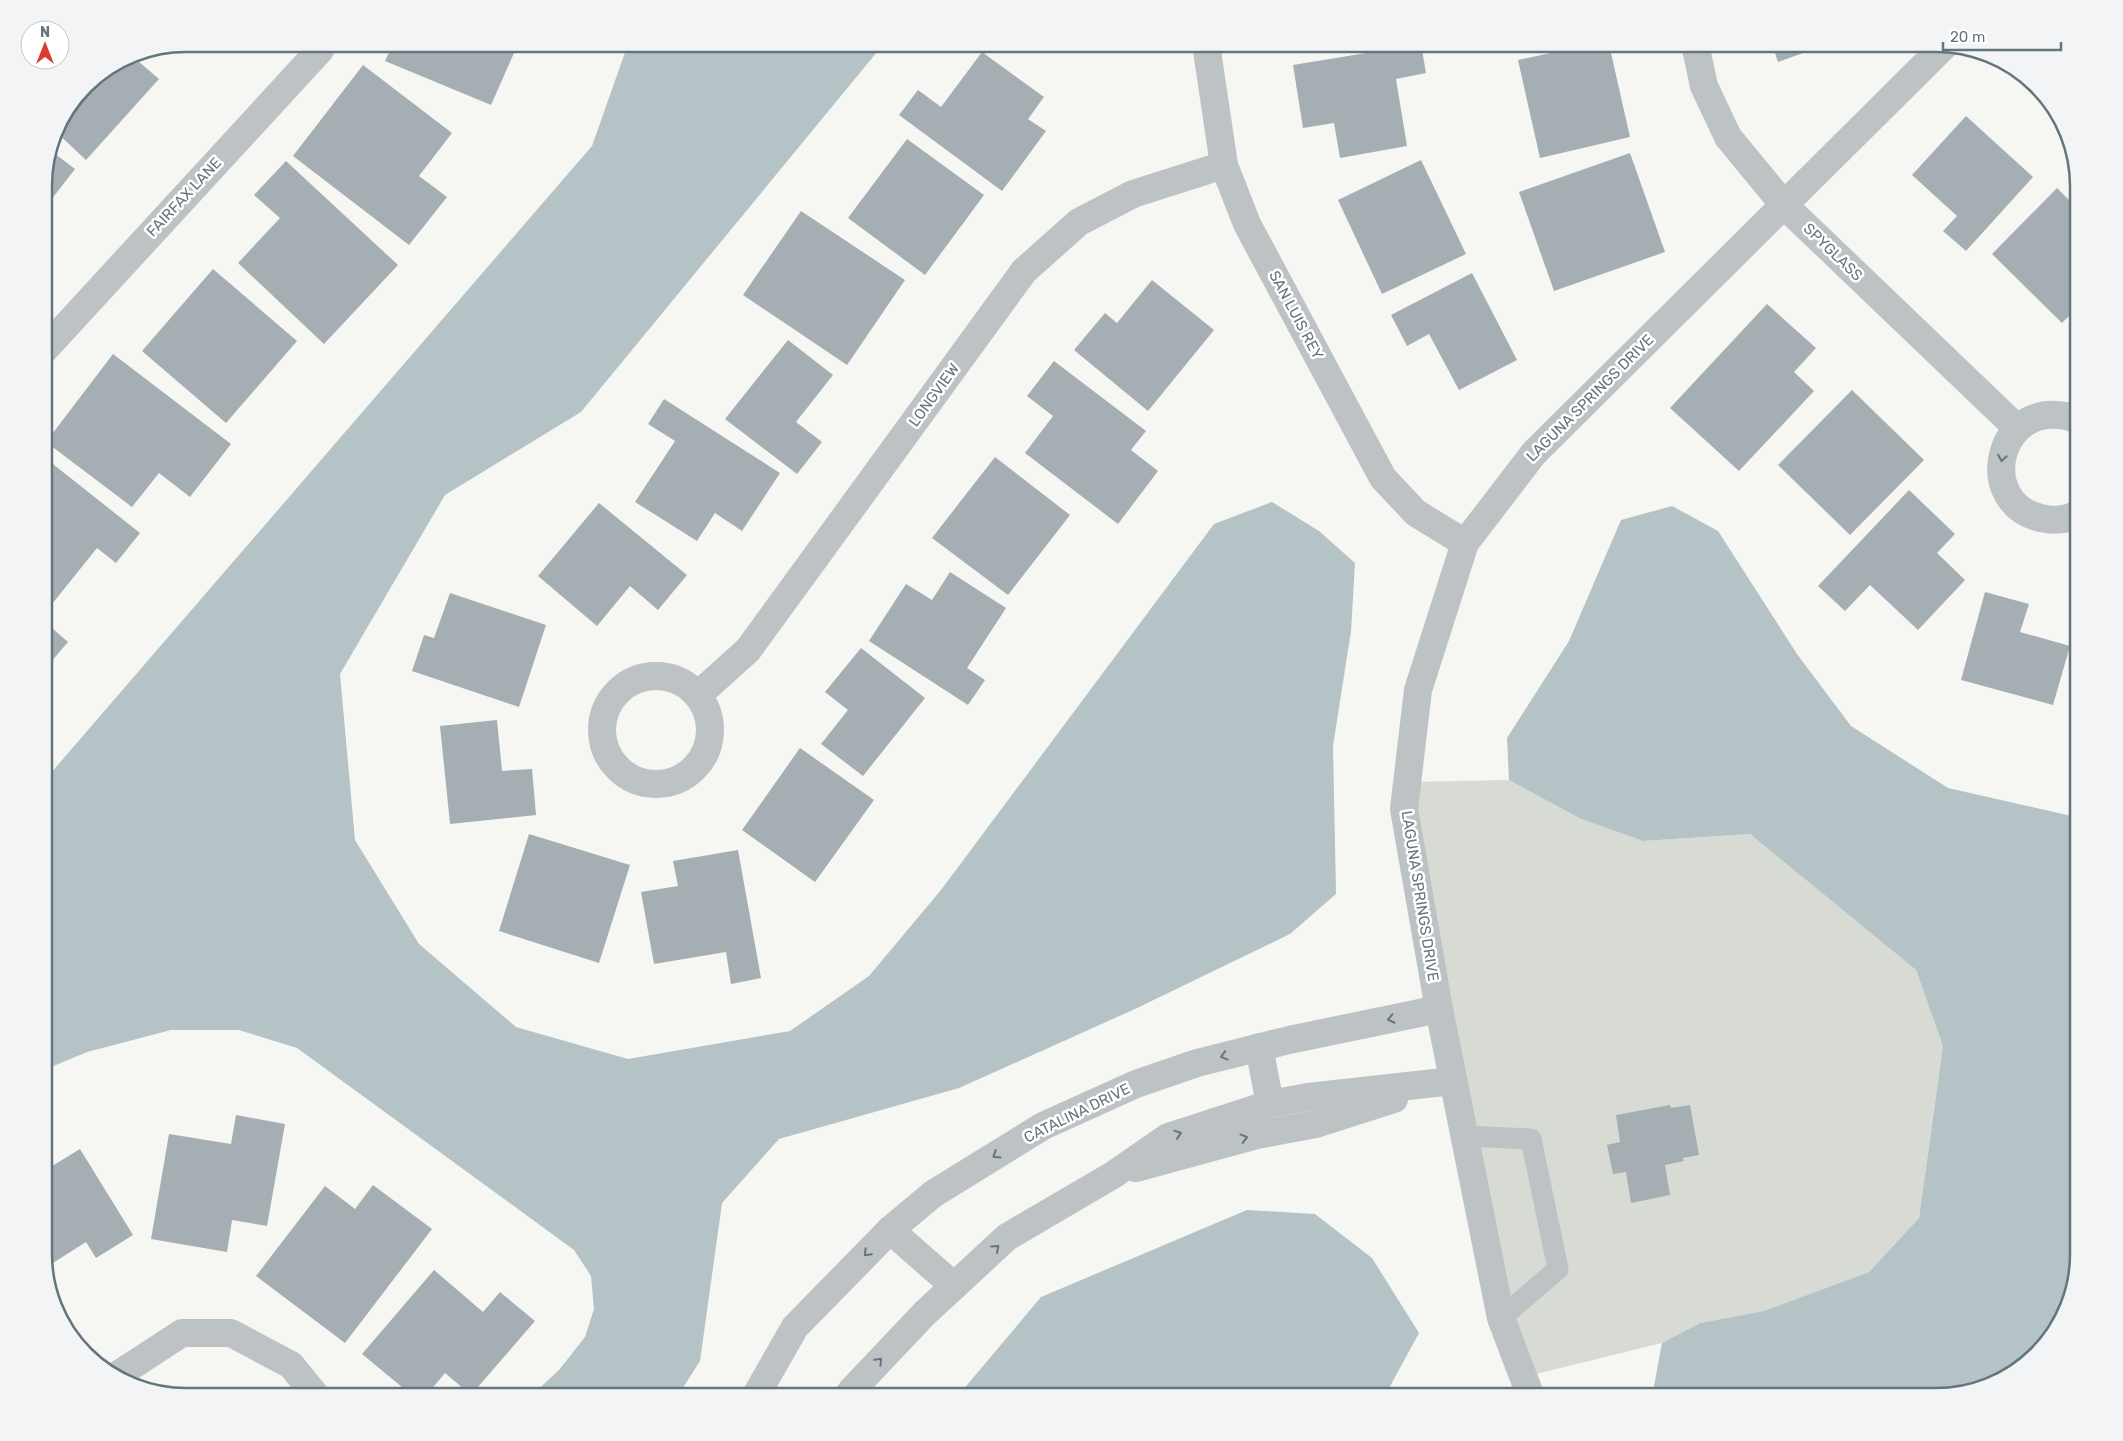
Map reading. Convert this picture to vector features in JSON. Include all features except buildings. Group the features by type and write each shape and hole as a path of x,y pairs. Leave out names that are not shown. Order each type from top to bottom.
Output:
{"street":[{"name":"SAN LUIS REY","path":"1207,52 1224,165 1247,224 1383,478 1416,513 1464,542"},
{"name":"SPYGLASS","path":"1697,52 1704,86 1728,137 1784,205 2017,428"},
{"name":"LAGUNA SPRINGS DRIVE","path":"1528,1388 1501,1318 1438,1009 1404,809 1418,690 1464,542 1534,453 1938,52"},
{"name":"FAIRFAX LANE","path":"53,340 317,53"},
{"name":"LONGVIEW","path":"698,696 748,650 1024,271 1079,222 1134,194 1224,165"},
{"path":"2070,416 2065,414 2048,414 2032,418 2017,428 2006,442 2000,460 2002,478 2008,496 2021,509 2038,518 2056,520 2070,516"},
{"name":"CATALINA DRIVE","path":"760,1388 795,1328 890,1230 933,1194 1043,1126 1136,1084 1197,1063 1259,1047 1438,1009"},
{"path":"1259,1047 1270,1104"},
{"path":"854,1388 924,1314 1007,1237 1113,1174 1168,1137 1270,1104 1308,1097 1453,1081"},
{"path":"1113,1174 1257,1135 1316,1124 1453,1081"},
{"path":"890,1230 954,1286"},
{"path":"122,1372 182,1333 231,1333 292,1365 310,1388"}],"lane":[{"path":"1464,1136 1531,1139 1558,1269 1501,1318"}],"shaded area":[{"path":"625,53 877,53 581,412 445,495 340,674 355,840 419,944 516,1027 628,1059 790,1031 869,976 941,890 1214,524 1272,502 1319,531 1355,563 1351,631 1333,746 1336,894 1290,934 1135,1009 959,1088 779,1139 722,1203 700,1361 683,1388 540,1388 559,1370 585,1337 594,1309 591,1276 574,1250 297,1048 239,1030 171,1030 87,1052 53,1066 53,771 592,146"},
{"path":"1672,506 1718,531 1797,654 1851,726 1948,788 2070,814 2069,1272 2063,1298 2057,1314 2048,1329 2025,1355 2004,1371 1971,1384 1937,1388 1654,1388 1662,1343 1700,1323 1764,1311 1869,1272 1919,1218 1943,1046 1916,970 1750,834 1643,841 1581,819 1509,780 1507,738 1569,641 1621,520"},
{"path":"1509,780 1581,819 1643,841 1750,834 1916,970 1943,1046 1919,1218 1869,1272 1764,1311 1700,1323 1662,1343 1524,1377 1407,782"},
{"path":"1247,1210 1315,1214 1372,1258 1419,1333 1389,1388 965,1388 1041,1297"}]}
